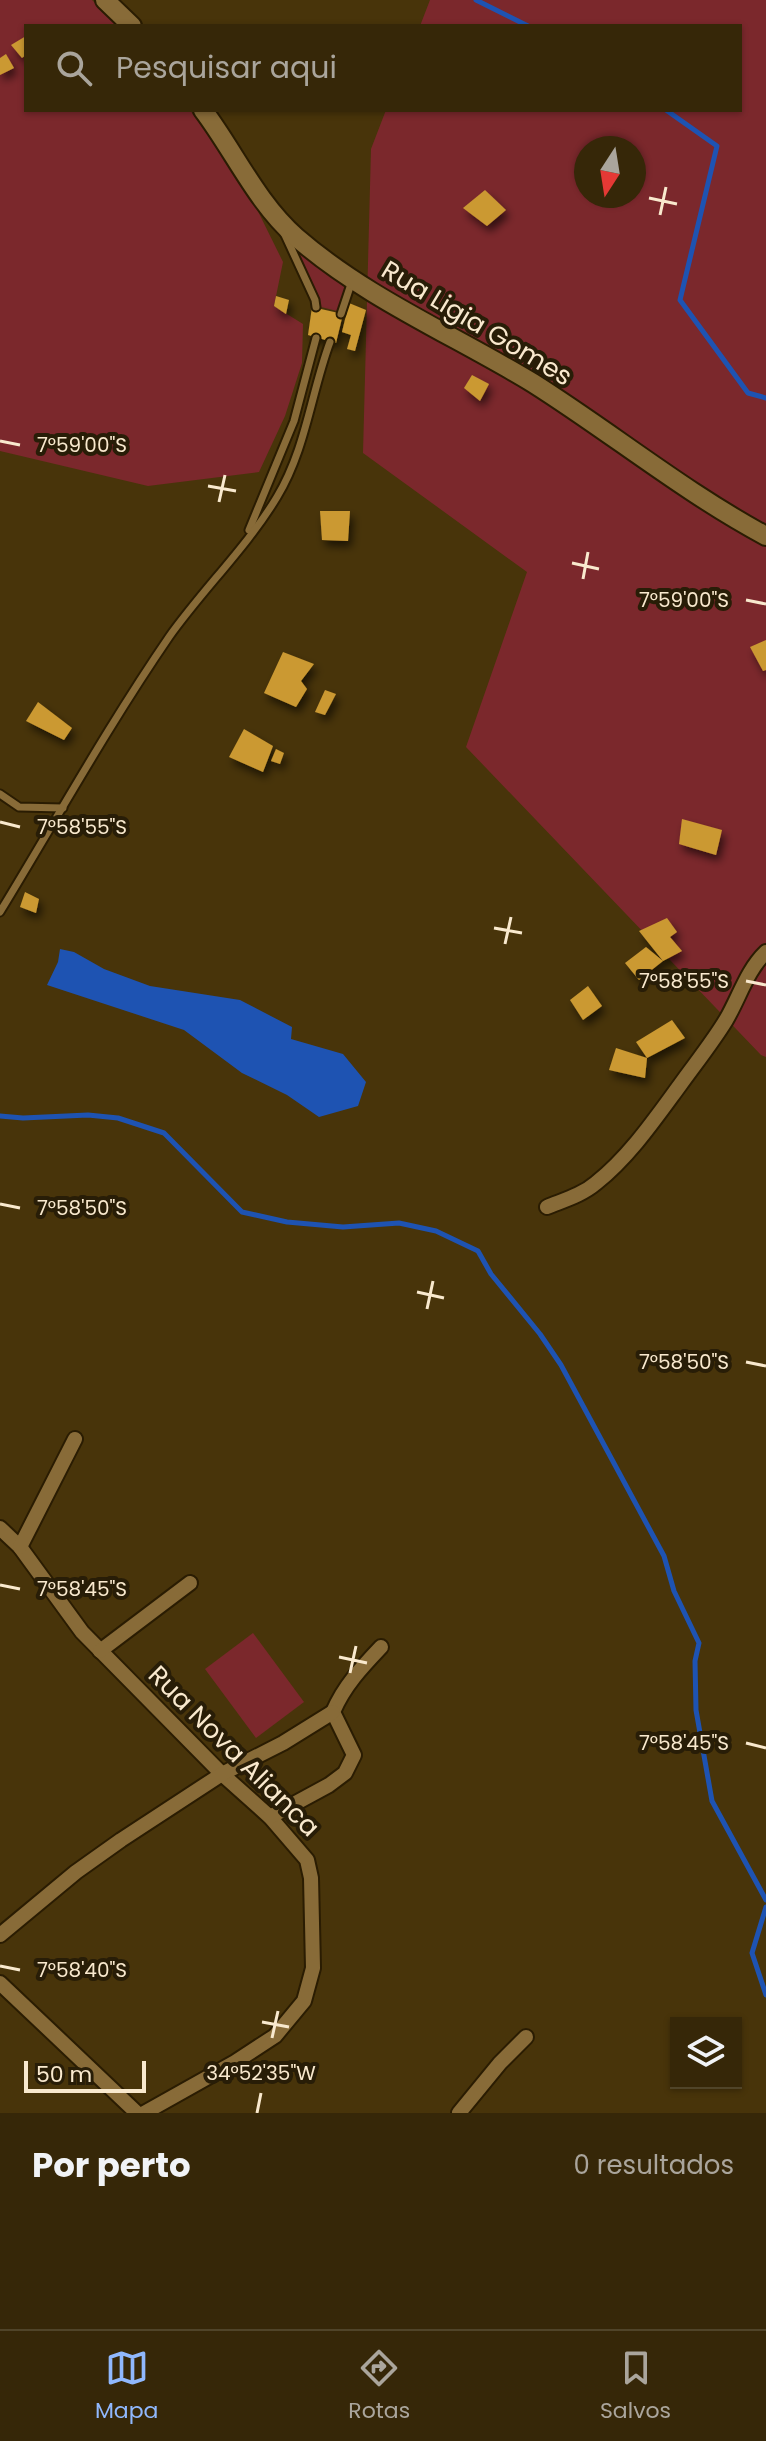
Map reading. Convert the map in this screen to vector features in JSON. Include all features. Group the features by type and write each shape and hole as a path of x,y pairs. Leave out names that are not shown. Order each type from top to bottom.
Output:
{"street":[{"path":"105,0 130,24"},
{"name":"Rua Ligia Gomes","path":"204,112 277,218 295,237 352,280 532,383 686,487 766,536"},
{"path":"547,1207 576,1196 595,1184 651,1125 719,1031 755,965 766,952"},
{"path":"20,1547 75,1439"},
{"name":"Rua Nova Alianca","path":"0,1528 20,1547 82,1632 222,1774 270,1817 307,1860 311,1878 313,1968 304,2001 275,2036 144,2113"},
{"path":"100,1651 190,1583"},
{"path":"0,1935 76,1872 222,1774 283,1743 333,1712 359,1670 381,1647"},
{"path":"270,1817 345,1773 354,1755 333,1712"},
{"path":"0,1983 137,2113"},
{"path":"459,2113 526,2037"}],"lane":[{"path":"277,218 316,307"},
{"path":"341,314 352,280"},
{"path":"245,540 294,421 316,338"},
{"path":"0,912 138,683 190,608 276,498 291,469 330,342"},
{"path":"0,794 19,807 63,808"}],"shaded area":[{"path":"0,0 92,0 116,24 24,24 24,112 191,112 248,191 283,262 274,306 303,324 302,363 285,416 259,472 148,486 0,451"},
{"path":"430,0 766,0 766,1057 466,747 527,572 363,453 371,149 385,112 742,112 742,24 421,24"},
{"path":"277,218 352,280 337,311 321,307"},
{"path":"253,1633 304,1702 256,1738 205,1669"}],"water":[{"path":"60,949 74,952 104,969 150,986 240,1000 292,1027 291,1039 343,1054 366,1082 358,1106 319,1117 287,1095 242,1073 184,1030 47,985 58,962"}],"building":[{"path":"24,37 24,56 22,58 11,45"},
{"path":"6,54 14,68 0,75 0,58"},
{"path":"485,190 506,210 487,226 463,208"},
{"path":"276,296 289,300 286,314 274,306"},
{"path":"349,303 366,310 355,351 347,349 351,335 342,332"},
{"path":"312,307 343,314 336,343 308,335"},
{"path":"472,375 489,384 480,401 464,388"},
{"path":"320,511 350,511 348,541 322,540"},
{"path":"766,640 766,670 763,671 750,647"},
{"path":"283,652 314,664 301,681 307,689 296,707 264,693"},
{"path":"325,690 336,694 325,715 315,712"},
{"path":"38,702 72,728 64,740 26,721"},
{"path":"244,729 273,746 263,772 229,757"},
{"path":"276,749 284,753 280,764 271,761"},
{"path":"682,819 722,830 716,855 679,844"},
{"path":"25,892 39,899 36,913 20,907"},
{"path":"667,918 677,932 670,937 682,951 663,961 639,931"},
{"path":"646,947 663,961 639,980 625,963"},
{"path":"588,986 602,1006 583,1020 570,1000"},
{"path":"672,1020 685,1038 647,1058 636,1042"},
{"path":"616,1048 647,1058 645,1078 609,1070"}],"waterway":[{"path":"476,0 524,24"},
{"path":"669,112 717,146 680,300 748,393 766,398"},
{"path":"0,1116 88,1115 118,1118 164,1133 242,1212 287,1222 343,1227 399,1223 436,1231 478,1251 491,1274 561,1365 664,1556 674,1591 699,1643 695,1661 696,1710 712,1801 766,1900"},
{"path":"766,1907 752,1953 766,1995"}]}
